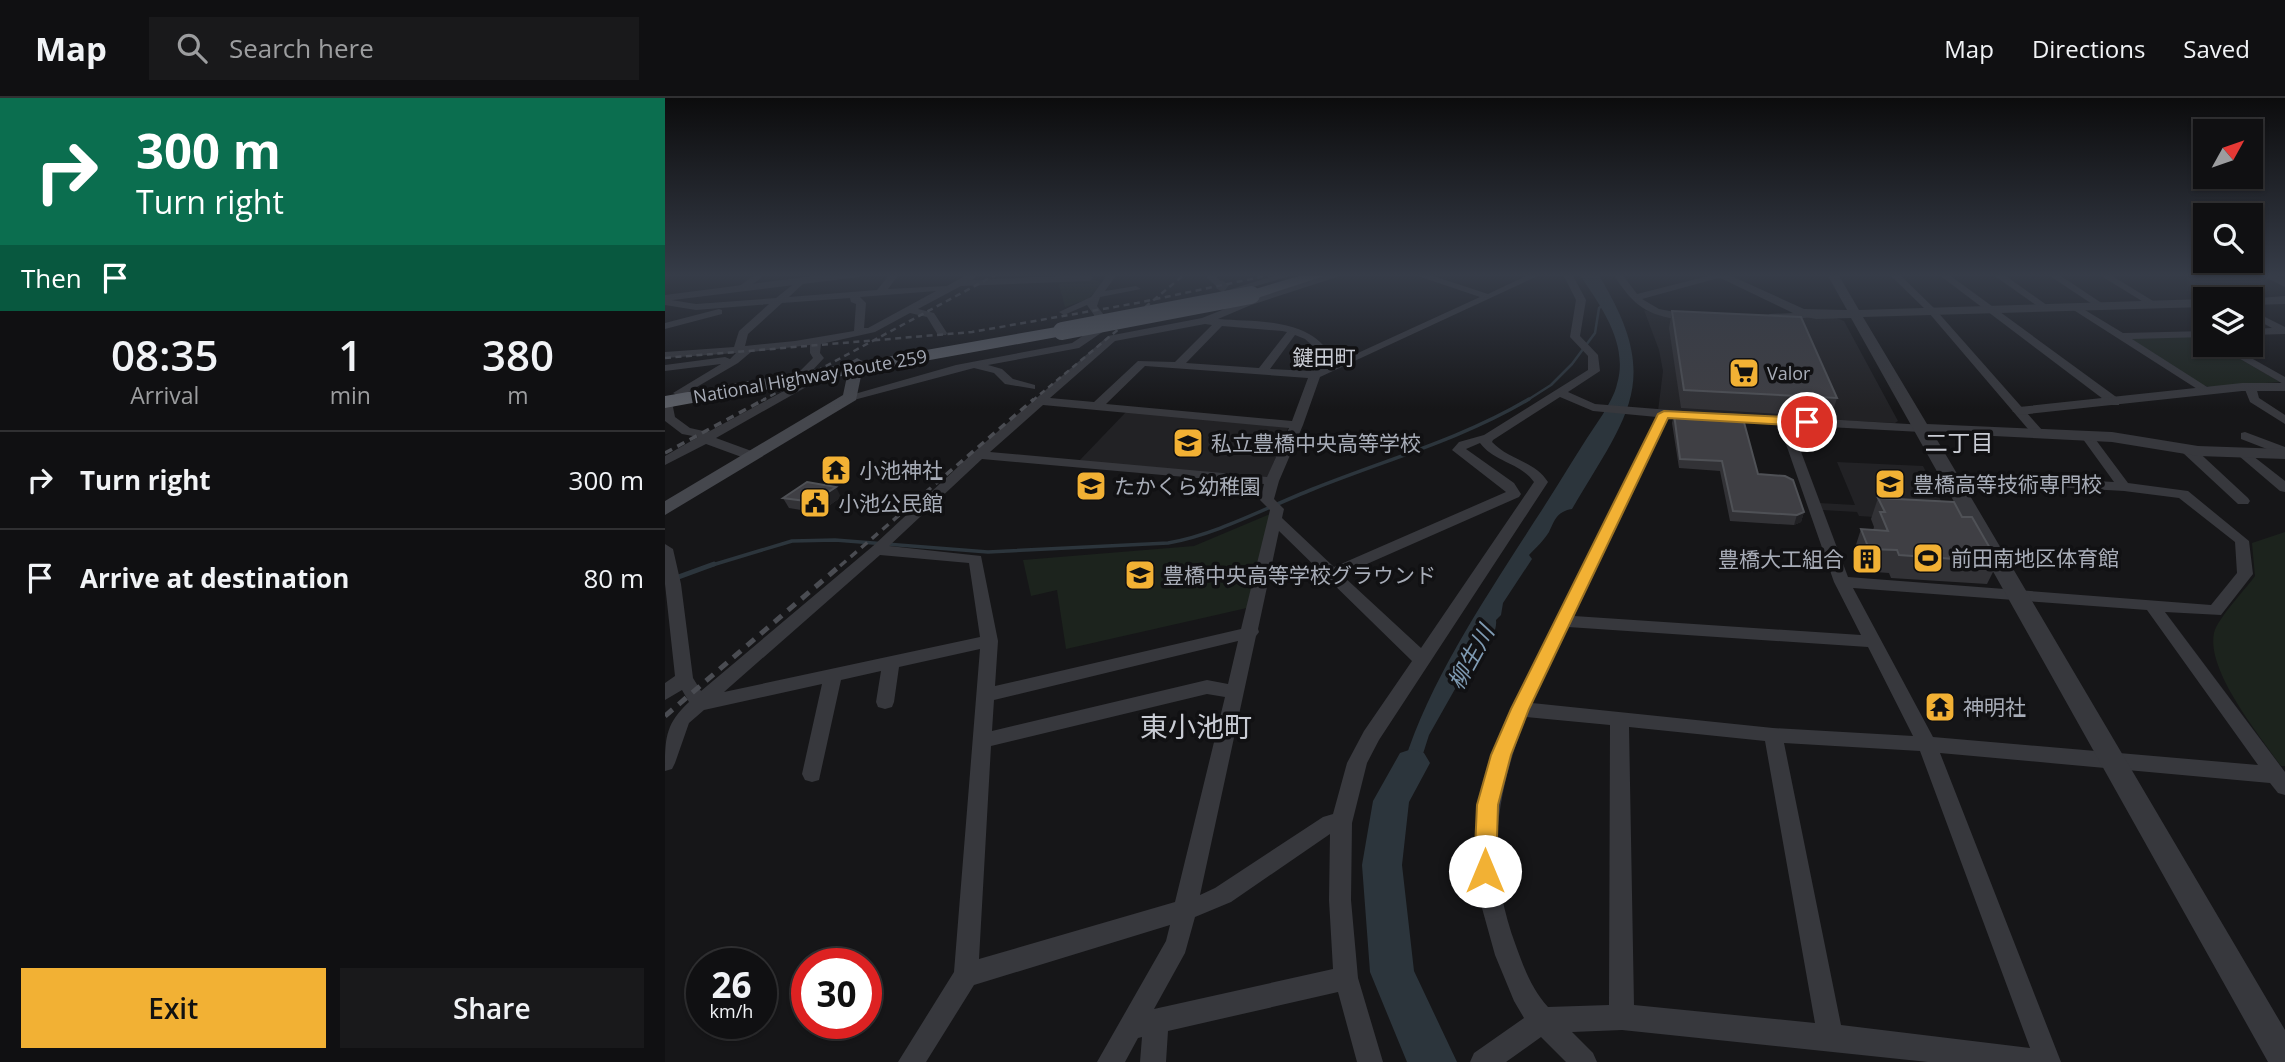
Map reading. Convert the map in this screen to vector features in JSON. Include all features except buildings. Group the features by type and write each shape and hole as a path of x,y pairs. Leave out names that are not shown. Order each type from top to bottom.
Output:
{"highway":[{"name":"National Highway Route 259","path":"670,398 1091,319"}],"main road":[{"path":"665,509 850,397 853,393 855,365"}],"street":[{"path":"665,326 692,319"},
{"path":"709,436 686,431 670,420 667,406 670,398 741,352 743,334 760,319"},
{"path":"859,319 859,333"},
{"path":"665,355 741,352 816,343 871,330 892,319"},
{"path":"933,319 942,333"},
{"path":"1062,323 1067,319"},
{"path":"850,397 968,366 1066,348 1089,339 1100,329 1099,319"},
{"path":"1205,321 1209,319"},
{"path":"1097,407 1142,363 1314,375 1440,319"},
{"path":"1333,573 1514,494 1509,486 1458,450 1476,439 1487,438 1594,371 1595,359 1575,337 1578,319"},
{"path":"1858,319 2285,1062"},
{"path":"1939,319 2038,433"},
{"path":"2001,319 2115,402"},
{"path":"2094,319 2209,392"},
{"path":"2263,319 2285,331"},
{"path":"665,734 882,546 979,455 1112,338 1205,321 1294,330 1309,337 1320,347 1320,361 1297,425 1272,481 1273,509 1251,632 1177,945 1110,1062"},
{"path":"1178,365 1220,322"},
{"path":"1262,371 1294,330"},
{"path":"2263,332 2285,331"},
{"path":"2122,336 2193,334"},
{"path":"665,461 816,372 819,358 815,353 816,343"},
{"path":"665,368 741,352"},
{"path":"954,356 968,366 998,372 1009,382 1031,387"},
{"path":"2242,357 2285,382"},
{"path":"2019,411 2250,387 2285,387"},
{"path":"2250,387 2258,404 2285,420"},
{"path":"1558,392 1593,407 1644,413 2086,435 2187,449 2285,453"},
{"path":"1040,401 1297,425"},
{"path":"1584,1062 1528,1002 1497,931 1485,871 1487,805 1501,755 1520,709 1664,414"},
{"path":"1784,421 1842,582 1927,744 2048,1062"},
{"path":"2086,435 2124,486"},
{"path":"709,436 710,441 753,456"},
{"path":"2245,436 2285,453"},
{"path":"1370,1062 1346,978 1340,900 1341,823 1357,763 1371,736 1541,482 1539,476 1530,470 1493,453 1486,443 1487,438"},
{"path":"2187,449 2243,501"},
{"path":"2244,453 2285,488"},
{"path":"979,455 1272,481"},
{"path":"1842,582 2215,611 2245,574 2242,541 2183,494 2124,486 1951,477"},
{"path":"1273,509 1333,573 1422,660"},
{"path":"882,546 976,559 989,640 966,975 911,1062"},
{"path":"665,549 672,580 672,652 699,704"},
{"path":"2153,607 2281,781"},
{"path":"1563,621 1874,642"},
{"path":"986,695 1251,632"},
{"path":"699,704 989,640"},
{"path":"885,702 891,662"},
{"path":"812,774 833,674"},
{"path":"665,694 684,677"},
{"path":"982,741 1207,687 1237,692"},
{"path":"1520,709 1773,735 1927,744 2111,760 2281,781"},
{"path":"665,763 681,719"},
{"path":"1619,721 1622,1017"},
{"path":"1773,735 1830,1037"},
{"path":"966,975 1185,911 1223,895 1330,823 1341,823"},
{"path":"1129,1027 1346,978"},
{"path":"1483,1062 1544,1020 1622,1017 1830,1037 2036,1062"},
{"path":"1153,1062 1156,1021"}],"shaded area":[{"path":"1647,319 1839,319 1844,321 1898,421 1895,423 1658,411 1663,371 1659,350"},
{"path":"2193,336 2193,357 2237,357 2280,382 2210,387 2202,385 2132,340"},
{"name":"私立豊橋中央高等学校","path":"1126,412 1289,426 1267,478 1079,461"},
{"name":"豊橋高等技術専門校","path":"1837,462 1923,466 1952,522 1859,516 1857,512 1822,510 1819,503 1855,505"},
{"name":"豊橋中央高等学校グラウンド","path":"1270,514 1247,608 1066,649 1057,590 1031,596 1023,560 1194,546"},
{"path":"2285,532 2285,766 2281,766 2248,721 2226,684 2218,666 2214,633 2255,576 2252,543"}],"water":[{"path":"1607,319 1621,319 1630,342 1634,370 1631,396 1622,421 1572,509 1557,517 1547,535 1529,555 1532,559 1503,603 1491,639 1478,658 1468,666 1429,735 1406,807 1390,822 1411,742 1446,666 1489,593 1603,414 1616,388 1620,369 1619,354"}],"waterway":[{"path":"1526,401 1551,385 1572,364 1595,333 1597,319"},
{"path":"709,566 792,541 835,540 988,552 1168,543 1223,527 1313,489 1450,437 1529,399"},
{"path":"665,582 714,564"},
{"name":"柳生川","path":"1412,763 1391,801 1382,865 1392,972 1426,1051 1434,1062"}],"railway":[{"path":"874,340 913,319"},
{"path":"874,340 972,332 1046,319"},
{"path":"1032,401 1131,319"},
{"path":"665,358 874,340"},
{"path":"761,401 874,340"},
{"path":"665,453 765,399"},
{"path":"840,566 1034,399"},
{"path":"665,716 842,564"}],"place":[{"name":"Valor","path":"1744,373"},
{"name":"私立豊橋中央高等学校","path":"1188,443"},
{"name":"小池神社","path":"836,470"},
{"name":"豊橋高等技術専門校","path":"1890,484"},
{"name":"たかくら幼稚園","path":"1091,486"},
{"name":"小池公民館","path":"815,503"},
{"name":"前田南地区体育館","path":"1928,558"},
{"name":"豊橋大工組合","path":"1867,559"},
{"name":"豊橋中央高等学校グラウンド","path":"1140,575"},
{"name":"神明社","path":"1940,707"}],"district":[{"name":"鍵田町","path":"1324,357"},
{"name":"二丁目","path":"1959,442"},
{"name":"東小池町","path":"1196,726"}],"route":[{"path":"1485,871 1487,805 1501,755 1520,709 1664,414 1807,422"}]}
